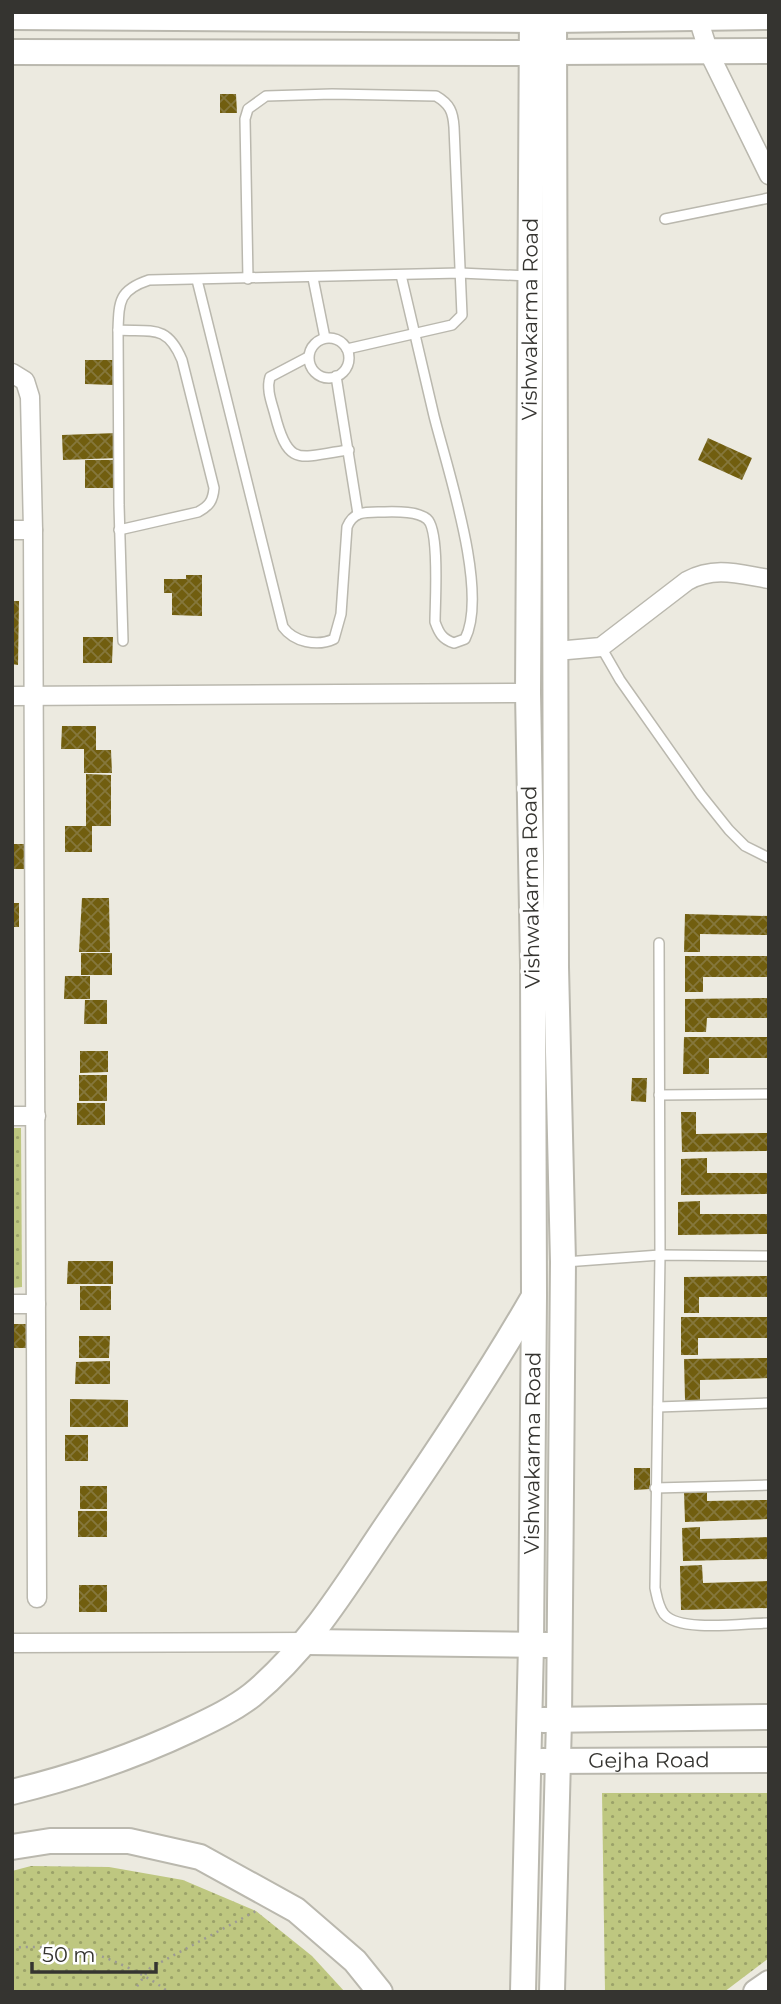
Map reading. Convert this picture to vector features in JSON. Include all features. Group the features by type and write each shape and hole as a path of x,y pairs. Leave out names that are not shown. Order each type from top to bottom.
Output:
{"main road":[{"path":"12,52 463,31 543,16 769,17"},
{"name":"Vishwakarma Road","path":"543,16 556,651 556,981 563,1262 559,1720 552,1992"},
{"path":"12,17 463,31 543,52 769,51"},
{"name":"Vishwakarma Road","path":"523,1992 531,1644 534,1296 528,693 531,276 543,52"},
{"path":"530,838 556,840"},
{"path":"12,1792 42,1785 137,1753 218,1716 251,1695 307,1642 492,1368 534,1296"},
{"path":"307,1642 560,1646"},
{"name":"Gejha Road","path":"529,1720 769,1717"},
{"name":"Gejha Road","path":"527,1762 769,1760"},
{"path":"12,1847 50,1841 129,1841 200,1857 296,1910 355,1961 380,1992"},
{"path":"756,1992 769,1983"}],"street":[{"path":"698,18 709,53 769,175"},
{"path":"12,373 25,381 30,397 33,530 37,1598"},
{"path":"12,530 33,530"},
{"path":"556,651 601,647 701,573 714,572 769,579"},
{"path":"12,696 528,693"},
{"path":"12,1116 36,1116"},
{"path":"12,1304 36,1304"},
{"path":"12,1643 307,1642"}],"lane":[{"path":"248,279 245,119 248,109 266,96 332,94 436,96 447,103 453,114 454,127 463,308 459,320 414,334 347,349"},
{"path":"665,219 769,198"},
{"path":"123,641 118,330 119,305 123,295 133,286 149,280 460,273 531,276"},
{"path":"197,279 284,627 297,640 326,642 334,639 341,614 347,527 351,518 358,514 387,512 418,514 431,524 434,539 435,622 444,639 454,643 466,639 471,628 471,581 462,521 401,275"},
{"path":"313,278 325,338"},
{"path":"118,330 161,332 177,347 214,488 213,499 207,507 198,512 120,530"},
{"path":"325,338 338,340 347,349 348,362 342,373 323,377 312,370 309,357 313,345 325,338"},
{"path":"309,357 270,377 269,392 281,438 287,450 295,455 349,450"},
{"path":"336,376 358,514"},
{"path":"601,647 620,680 701,795 745,846 769,858"},
{"path":"659,943 660,1255 654,1588 658,1604 665,1615 674,1621 688,1625 769,1623"},
{"path":"659,1095 769,1094"},
{"path":"563,1262 660,1255 769,1256"},
{"path":"658,1407 769,1403"},
{"path":"655,1488 769,1485"}],"path":[{"path":"133,1992 150,1968 256,1911"},
{"path":"12,1948 25,1946 95,1954 158,1983 168,1992"}],"green space":[{"path":"12,1128 21,1128 22,1287 12,1288"},
{"path":"602,1793 769,1793 769,1958 724,1992 605,1992"},
{"path":"31,1866 109,1867 183,1880 256,1911 312,1956 345,1992 12,1992 12,1871"}],"building":[{"path":"220,94 236,94 237,113 220,113"},
{"path":"85,360 115,360 114,385 85,384"},
{"path":"117,433 118,458 63,460 62,435"},
{"path":"708,438 752,458 742,480 698,460"},
{"path":"85,460 117,460 117,488 85,488"},
{"path":"186,575 202,575 202,616 172,615 172,593 164,593 164,579 186,579"},
{"path":"12,601 19,601 18,665 12,664"},
{"path":"83,637 113,637 112,663 83,663"},
{"path":"62,726 96,726 96,750 111,750 112,773 84,773 84,749 61,749"},
{"path":"86,774 111,775 111,826 92,826 92,852 65,852 65,826 86,826"},
{"path":"12,844 26,844 27,869 12,869"},
{"path":"82,898 109,898 110,952 79,952"},
{"path":"12,903 19,903 19,927 12,927"},
{"path":"685,914 769,916 769,935 700,934 700,952 684,952"},
{"path":"81,953 112,953 112,975 81,975"},
{"path":"685,956 769,956 769,977 703,977 703,992 685,992"},
{"path":"65,976 90,976 90,999 64,999"},
{"path":"769,998 769,1018 707,1018 706,1032 685,1032 685,999"},
{"path":"85,1000 107,1000 107,1024 84,1024"},
{"path":"684,1037 769,1037 769,1058 709,1058 709,1074 683,1074"},
{"path":"80,1051 108,1051 108,1072 80,1073"},
{"path":"79,1075 107,1075 107,1101 79,1101"},
{"path":"632,1078 647,1078 646,1102 631,1101"},
{"path":"77,1103 105,1103 105,1125 77,1125"},
{"path":"681,1112 696,1112 696,1134 769,1133 769,1151 682,1152"},
{"path":"707,1158 707,1173 769,1173 769,1194 681,1195 681,1159"},
{"path":"700,1201 700,1214 769,1214 769,1234 678,1235 678,1202"},
{"path":"68,1261 113,1261 113,1284 67,1284"},
{"path":"769,1276 769,1297 699,1297 699,1313 684,1313 684,1277"},
{"path":"80,1286 111,1286 111,1310 80,1310"},
{"path":"681,1317 769,1317 769,1338 698,1338 698,1355 681,1355"},
{"path":"12,1324 30,1324 30,1348 12,1348"},
{"path":"79,1336 110,1336 109,1358 79,1358"},
{"path":"769,1358 769,1378 700,1380 700,1400 685,1400 684,1359"},
{"path":"110,1361 110,1384 75,1384 76,1362"},
{"path":"70,1399 128,1400 128,1427 70,1427"},
{"path":"65,1435 88,1435 88,1461 65,1461"},
{"path":"634,1468 650,1468 650,1489 634,1490"},
{"path":"80,1486 107,1486 107,1509 80,1509"},
{"path":"684,1492 707,1492 707,1501 769,1500 769,1519 685,1522"},
{"path":"78,1511 107,1511 107,1537 78,1537"},
{"path":"700,1527 700,1539 769,1537 769,1559 683,1561 682,1528"},
{"path":"702,1565 703,1583 769,1581 769,1608 681,1610 680,1566"},
{"path":"79,1585 107,1585 107,1612 79,1612"}]}
